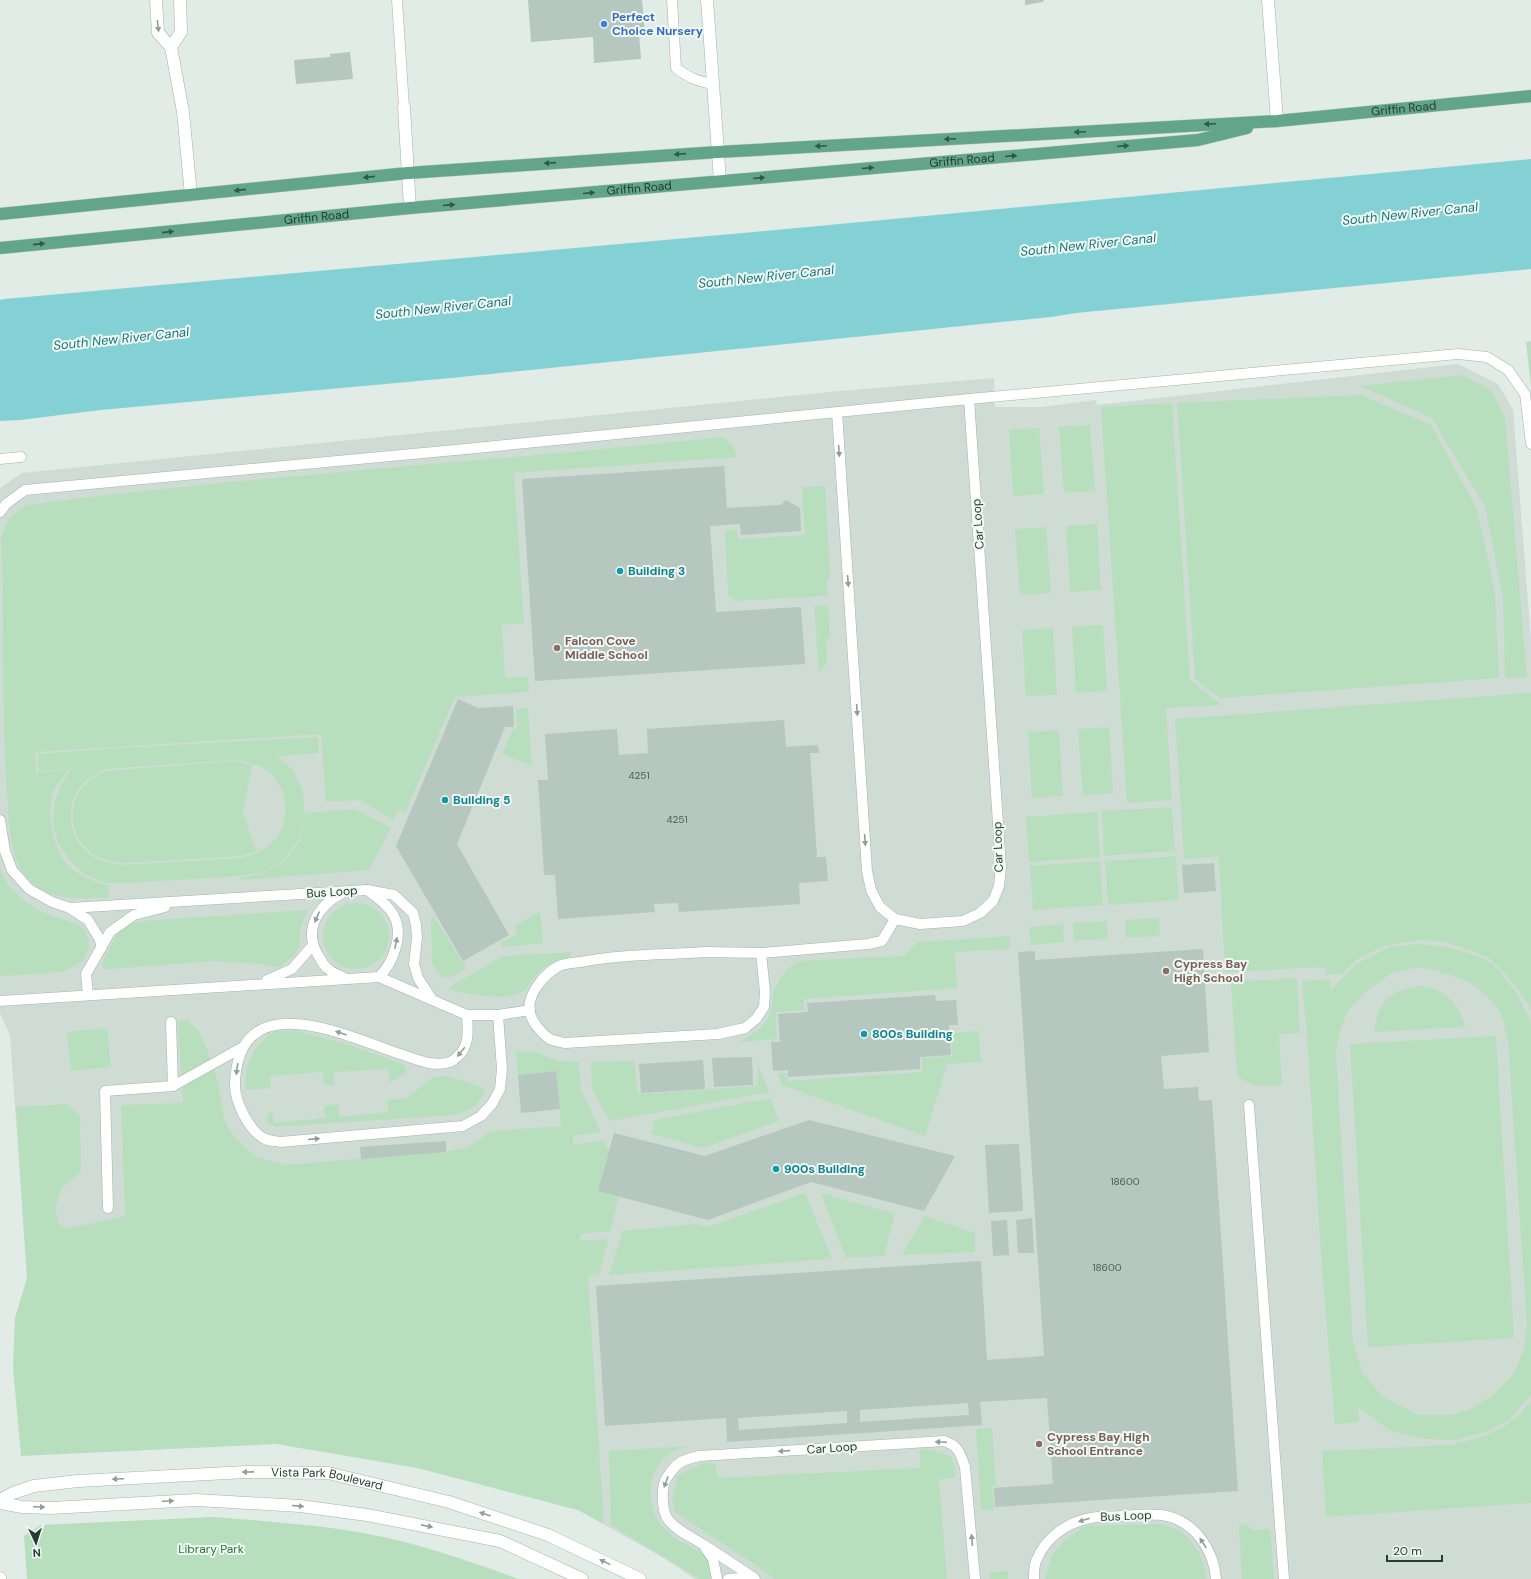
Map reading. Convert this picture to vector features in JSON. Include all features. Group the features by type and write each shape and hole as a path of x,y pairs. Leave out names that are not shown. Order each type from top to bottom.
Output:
{"main road":[{"name":"Griffin Road","path":"0,214 408,173 718,152 1277,121 1531,96"},
{"name":"Griffin Road","path":"0,248 410,208 1198,140 1277,121"}],"street":[{"path":"156,0 158,33 171,47 183,112 191,195"},
{"path":"171,47 182,32 180,0"},
{"path":"707,0 720,181"},
{"path":"1268,0 1277,121"},
{"path":"404,107 410,208"},
{"name":"Vista Park Boulevard","path":"0,1500 13,1493 34,1486 78,1482 246,1472 328,1474 449,1502 534,1530 548,1535 640,1579"},
{"path":"0,1503 22,1507 51,1508 196,1500 300,1506 360,1514 500,1541 582,1579"}],"lane":[{"path":"397,0 404,107"},
{"path":"672,0 676,68 687,77 699,82 713,84"},
{"path":"0,512 6,504 25,490 969,399 1458,354 1487,357 1508,370 1525,394 1531,444"},
{"name":"Car Loop","path":"837,412 867,871 871,890 880,907 895,919 920,924 963,921 980,914 993,901 999,886 1001,867 969,399"},
{"path":"0,459 21,457"},
{"path":"0,820 5,851 12,870 29,889 52,902 70,908 88,920 99,938 102,947"},
{"path":"366,890 394,895 413,913 417,938 414,964 418,978 431,998"},
{"name":"Bus Loop","path":"70,908 366,890 383,902 394,917 398,935 387,969 379,977"},
{"path":"345,891 331,899 320,911 313,926 313,945 326,968 346,979"},
{"path":"88,995 86,974 110,932 134,915 184,901"},
{"path":"761,953 765,992 764,1007 756,1020 745,1028 718,1034 565,1043 551,1040 533,1020 530,1010 529,1005 533,992 550,972 560,966 604,958 706,952 761,953 868,944 882,941 895,919"},
{"path":"243,985 270,980 292,969 313,945"},
{"path":"0,1001 379,977 431,998 467,1015 498,1015 530,1010"},
{"path":"467,1015 467,1043 461,1054 451,1062 432,1064 333,1031 283,1023 266,1026 252,1035 243,1047 237,1065 235,1085 239,1103 252,1128 266,1139 280,1142 463,1126 481,1116 492,1104 500,1089 502,1069 500,1024 498,1015"},
{"path":"171,1022 173,1086"},
{"path":"108,1208 105,1091 173,1086 243,1047"},
{"path":"1249,1105 1284,1579"},
{"name":"Car Loop","path":"754,1578 703,1544 683,1533 667,1518 662,1500 664,1482 672,1469 684,1459 699,1456 944,1441 954,1444 965,1467 976,1579"},
{"name":"Bus Loop","path":"1034,1579 1036,1562 1045,1544 1057,1533 1071,1524 1091,1518 1151,1514 1167,1516 1183,1522 1198,1535 1209,1552 1215,1569 1216,1579"},
{"name":"Car Loop","path":"703,1544 713,1559 717,1579"},
{"name":"Car Loop","path":"728,1579 754,1578"}],"shaded area":[{"name":"Cypress Bay High School","path":"1458,364 1498,384 1513,410 1531,641 1531,1579 695,1579 662,1557 578,1510 418,1468 277,1444 27,1278 10,1035 0,1013 0,488 22,473 829,392 994,378 995,407 1041,407 1096,400 1097,405"}],"green space":[{"path":"1531,341 1531,387 1526,342"},
{"path":"1462,375 1492,391 1505,417 1527,677 1505,678 1503,598 1485,506 1432,418 1361,386"},
{"path":"1361,395 1431,425 1477,509 1495,594 1499,678 1220,698 1195,679 1177,403"},
{"path":"1172,403 1190,680 1221,705 1166,708 1172,800 1127,803 1101,407"},
{"path":"1090,425 1095,491 1064,493 1059,427"},
{"path":"1039,428 1044,494 1013,496 1009,430"},
{"path":"722,437 732,446 736,457 514,473 524,623 502,625 505,677 528,677 529,692 455,697 405,813 398,809 393,820 360,800 326,802 321,734 35,752 36,772 68,770 57,785 53,794 50,815 53,836 61,856 75,872 108,886 109,897 75,898 52,894 33,884 19,866 10,836 5,761 1,538 9,518 26,505 200,485"},
{"path":"825,486 830,576 827,581 828,596 735,601 728,595 725,531 737,530 738,539 805,535 802,487"},
{"path":"1097,524 1101,590 1070,592 1066,526"},
{"path":"1046,527 1051,593 1020,595 1015,529"},
{"path":"828,605 830,638 826,639 827,663 819,673 814,606"},
{"path":"1103,625 1107,691 1076,693 1072,627"},
{"path":"1053,628 1057,695 1026,696 1022,630"},
{"path":"1531,693 1531,1012 1528,1003 1509,978 1489,958 1468,949 1441,941 1418,940 1384,946 1356,960 1342,974 1326,975 1325,967 1225,972 1219,857 1184,859 1175,719"},
{"path":"528,708 532,766 502,754 513,729 517,729 516,709"},
{"path":"1109,727 1113,793 1083,795 1078,729"},
{"path":"1059,730 1063,796 1032,798 1028,732"},
{"path":"318,737 319,753 278,756 293,770 303,792 305,816 299,839 285,858 265,872 241,876 126,883 106,883 86,875 70,861 58,843 53,822 55,801 63,781 71,769 39,771 38,754 116,748","holes":["236,760 257,765 268,771 281,787 284,797 285,819 282,829 276,838 263,850 241,858 123,865 94,857 79,843 72,825 71,815 75,795 86,781 105,769"]},
{"path":"235,761 252,765 243,812 256,851 241,856 124,863 94,855 86,849 80,841 76,832 73,813 77,795 88,782 105,771"},
{"path":"1172,807 1175,851 1104,856 1102,811"},
{"path":"356,809 391,828 369,870 241,880 241,878 265,873 285,860 300,841 306,813"},
{"path":"1097,812 1100,857 1029,862 1026,817"},
{"path":"1176,856 1179,900 1108,905 1105,861"},
{"path":"1100,861 1103,905 1033,910 1030,866"},
{"path":"0,870 9,886 22,899 39,911 79,925 85,930 89,947 83,961 63,972 0,976"},
{"path":"356,903 369,906 379,913 386,923 389,936 386,949 379,959 369,966 356,969 343,966 333,959 326,949 323,936 326,923 333,913 343,906"},
{"path":"308,910 301,926 299,947 294,956 280,967 260,964 213,961 111,969 105,969 101,965 115,937 125,926 142,921"},
{"path":"540,912 543,943 503,947 501,943 518,934 514,926"},
{"path":"434,917 466,968 449,978 442,977 432,962 431,919"},
{"path":"1159,918 1160,936 1126,938 1125,920"},
{"path":"1107,921 1108,939 1074,941 1073,923"},
{"path":"1063,924 1064,942 1031,945 1029,927"},
{"path":"1010,936 1010,949 955,952 957,988 804,999 804,1010 776,1012 777,1039 739,1042 762,1026 771,1011 773,994 777,983 787,970 800,961 904,956 917,942"},
{"path":"1416,944 1431,945 1469,953 1487,960 1502,974 1514,990 1524,1007 1531,1025 1531,1395 1509,1420 1485,1432 1456,1440 1423,1439 1391,1431 1358,1407 1359,1422 1335,1424 1321,1254 1302,981 1330,979 1331,990 1356,964 1388,948","holes":["1419,967 1454,976 1485,994 1500,1013 1508,1040 1527,1327 1524,1348 1515,1372 1493,1395 1475,1407 1452,1415 1419,1415 1383,1397 1362,1372 1353,1342 1336,1052 1340,1032 1347,1012 1364,993 1390,974"]},
{"path":"571,952 571,957 545,967 522,992 515,995 497,997 449,990 453,985 503,956"},
{"path":"1297,978 1300,1033 1279,1034 1282,1085 1263,1086 1253,1084 1242,1079 1237,1075 1231,982"},
{"path":"1424,986 1446,995 1451,1000 1459,1011 1465,1027 1374,1032 1379,1012 1388,998 1403,990"},
{"path":"188,1020 200,1033 213,1064 224,1119 234,1137 256,1157 284,1165 446,1152 469,1147 491,1131 561,1126 556,1071 518,1075 516,1052 531,1051 559,1061 579,1062 581,1090 601,1132 573,1136 573,1145 603,1140 609,1150 598,1191 619,1197 610,1231 580,1234 581,1241 608,1239 599,1275 588,1276 604,1524 578,1510 418,1468 277,1444 21,1456 13,1368 15,1318 27,1278 16,1107 67,1104 80,1116 81,1172 62,1188 55,1209 59,1224 66,1229 125,1216 121,1105 183,1103 178,1021"},
{"path":"107,1028 111,1067 71,1071 67,1032"},
{"path":"274,1031 298,1031 349,1045 400,1063 405,1066 406,1072 399,1078 389,1082 388,1069 334,1072 334,1085 324,1085 323,1072 270,1076 271,1088 246,1090 246,1072 251,1056 260,1043"},
{"path":"979,1031 981,1062 947,1064 925,1136 782,1085 778,1073 787,1073 788,1081 922,1072 922,1058 952,1056 951,1033"},
{"path":"1496,1036 1514,1338 1368,1347 1350,1044"},
{"path":"634,1061 638,1094 758,1086 758,1065 769,1092 610,1121 592,1089 591,1062"},
{"path":"449,1076 486,1089 481,1100 469,1109 454,1115 275,1127 267,1123 268,1115 272,1111 274,1123 325,1118 324,1106 338,1104 339,1117 388,1112 387,1100 407,1098 433,1077"},
{"path":"771,1098 779,1121 703,1148 651,1134 655,1120"},
{"path":"805,1193 832,1259 609,1275 623,1231 696,1224 707,1227"},
{"path":"821,1193 895,1214 884,1256 846,1258"},
{"path":"925,1216 975,1233 975,1252 902,1255"},
{"path":"1531,1401 1531,1503 1326,1517 1322,1451 1453,1445 1481,1437 1502,1428 1518,1416"},
{"path":"992,1428 996,1485 992,1486 994,1509 981,1510 976,1429"},
{"path":"689,1446 674,1451 666,1456 660,1463 652,1479 652,1506 658,1521 672,1536 705,1555 710,1563 710,1579 700,1579 611,1525 609,1451"},
{"path":"920,1448 950,1456 955,1466 955,1478 939,1479 947,1579 775,1579 675,1512 672,1498 678,1475 704,1463 716,1464 717,1478 920,1468"},
{"name":"Library Park","path":"213,1517 310,1525 358,1532 405,1542 448,1554 518,1579 27,1579 24,1536 41,1525"},
{"path":"1159,1524 1180,1531 1195,1546 1204,1565 1206,1579 1045,1579 1052,1555 1065,1540 1085,1526"},
{"path":"1239,1524 1245,1524 1252,1530 1270,1529 1274,1579 1242,1579"},
{"path":"1008,1571 1008,1579 990,1579 990,1572"}],"water":[{"name":"South New River Canal","path":"1531,159 1531,269 1076,313 1051,317 451,378 101,410 0,421 0,300 4,299 754,232"}],"building":[{"path":"528,0 642,0 645,34 639,34 641,59 594,63 593,37 531,42"},
{"path":"1025,0 1044,0 1043,2 1025,5"},
{"path":"350,52 353,79 296,84 294,60 330,57 330,54"},
{"name":"Building 3","path":"724,466 727,508 781,505 786,500 800,508 801,531 741,535 740,524 710,526 716,612 801,607 805,664 535,681 522,479"},
{"name":"Building 5","path":"458,699 478,708 513,706 514,727 505,727 457,844 509,935 463,961 396,846"},
{"path":"784,720 786,747 818,745 819,753 810,753 817,857 826,857 828,881 799,883 800,904 679,912 678,903 654,904 655,912 558,919 555,875 544,875 538,780 548,780 545,734 617,729 619,755 648,753 647,729"},
{"path":"1214,863 1216,891 1184,893 1182,865"},
{"name":"Cypress Bay High School","path":"1203,949 1209,1052 1161,1056 1164,1089 1198,1087 1199,1101 1212,1100 1238,1491 995,1507 994,1488 1053,1484 1047,1398 980,1402 982,1425 727,1442 726,1418 605,1426 596,1286 981,1261 987,1360 1044,1356 1018,952 1035,951 1035,960","holes":["968,1403 969,1415 860,1422 860,1410","847,1411 847,1423 739,1430 738,1418"]},
{"name":"800s Building","path":"935,995 936,1001 956,1000 958,1025 949,1025 951,1055 920,1057 920,1069 788,1077 788,1070 773,1071 771,1042 780,1042 778,1014 808,1012 807,1003"},
{"path":"752,1057 753,1085 714,1087 712,1058"},
{"path":"703,1060 705,1089 641,1093 639,1064"},
{"path":"556,1071 560,1109 521,1113 518,1075"},
{"name":"900s Building","path":"809,1120 955,1156 924,1211 811,1182 708,1220 598,1191 614,1133 705,1156"},
{"path":"446,1141 446,1152 361,1159 360,1147"},
{"path":"1019,1144 1023,1211 989,1213 985,1145"},
{"path":"1032,1218 1034,1253 1018,1253 1016,1220"},
{"path":"1007,1220 1009,1255 993,1256 991,1221"}],"place":[{"name":"Perfect Choice Nursery","path":"604,24"},
{"name":"Building 3","path":"620,571"},
{"name":"Falcon Cove Middle School","path":"557,648"},
{"name":"Building 5","path":"445,800"},
{"name":"Cypress Bay High School","path":"1166,971"},
{"name":"800s Building","path":"864,1034"},
{"name":"900s Building","path":"776,1169"},
{"name":"Cypress Bay High School Entrance","path":"1039,1444"}]}
